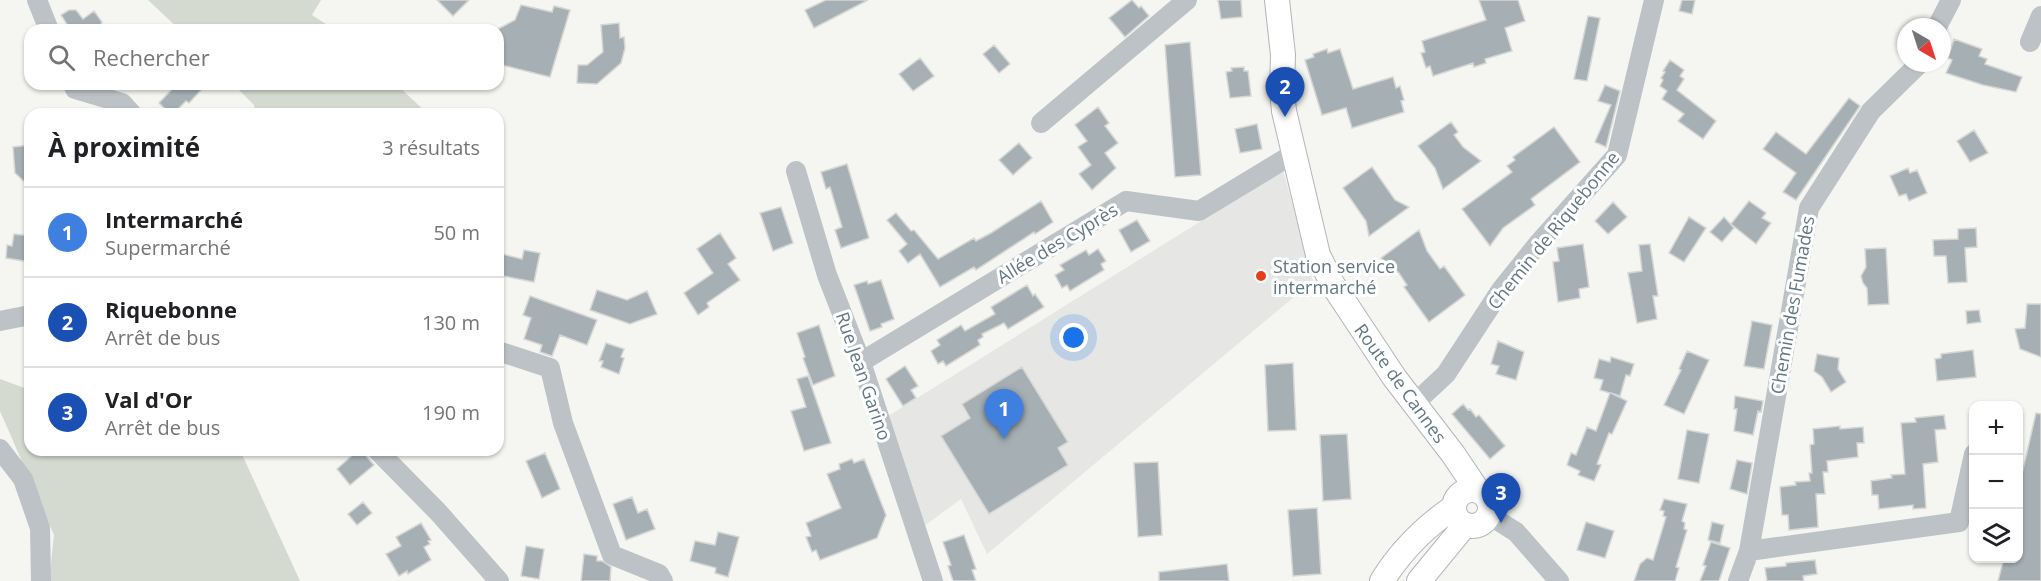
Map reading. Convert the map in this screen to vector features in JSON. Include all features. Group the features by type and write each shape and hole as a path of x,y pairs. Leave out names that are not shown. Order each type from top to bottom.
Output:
{"main road":[{"name":"Route de Cannes","path":"1277,0 1283,55 1284,111 1318,255 1349,311 1394,377 1452,454 1463,505"},
{"path":"1463,505 1477,526 1482,524 1489,515"},
{"path":"1382,581 1391,566 1433,521 1463,505"},
{"path":"1419,581 1463,505"}],"street":[{"path":"37,0 47,24"},
{"path":"1041,123 1187,0"},
{"name":"Chemin de Riquebonne","path":"1415,402 1446,374 1515,272 1617,155 1654,0"},
{"path":"1942,18 1951,0"},
{"path":"2030,42 2041,16"},
{"name":"Chemin des Fumades","path":"1738,581 1749,551 1809,208 1871,111 1911,72"},
{"path":"78,90 122,103 127,108"},
{"name":"Allée des Cyprès","path":"861,362 1126,201 1199,211 1293,154"},
{"name":"Rue Jean Garino","path":"796,171 827,275 861,362 933,581"},
{"path":"0,321 24,316"},
{"path":"504,353 550,368 563,423 612,555 659,574 663,581"},
{"path":"0,449 23,479 40,528 41,581"},
{"path":"1749,551 1959,522 1974,455"},
{"path":"383,456 438,512 499,581"},
{"path":"1489,515 1516,532 1559,581"}],"shaded area":[{"path":"148,0 321,0 312,15 326,24 174,24"},
{"path":"239,90 402,90 422,108 255,108"},
{"path":"1283,170 1313,281 987,554 961,499 924,526 885,418"},
{"path":"0,379 24,388 24,456 243,456 300,581 49,581 54,535 0,411"}],"building":[{"path":"437,0 469,0 453,16"},
{"path":"826,0 868,0 814,28 805,10"},
{"path":"1132,0 1149,16 1125,37 1109,18"},
{"path":"1218,0 1241,0 1242,17 1221,19"},
{"path":"1479,0 1518,0 1525,21 1505,28 1512,51 1485,59 1486,63 1474,67 1473,63 1433,76 1430,66 1426,68 1421,53 1425,52 1422,41 1486,20"},
{"path":"1682,0 1695,0 1692,14 1679,11"},
{"path":"521,5 552,12 554,6 570,10 550,77 504,66 504,26 515,20"},
{"path":"69,10 76,10 83,19 94,11 102,22 101,24 67,24 61,15"},
{"path":"1588,16 1600,18 1587,81 1574,79"},
{"path":"619,23 620,38 624,37 625,48 621,63 597,84 577,83 578,65 587,65 603,52 601,25"},
{"path":"1954,39 1982,49 1979,56 1987,59 1985,64 2022,77 2016,92 1983,85 1946,73 1951,72 1951,48"},
{"path":"1190,42 1201,175 1175,177 1165,45"},
{"path":"994,45 1010,64 999,73 983,54"},
{"path":"1327,49 1328,53 1340,49 1353,89 1393,77 1396,88 1400,86 1404,100 1401,101 1404,112 1352,128 1346,108 1322,115 1305,60"},
{"path":"920,58 934,76 913,91 899,74"},
{"path":"1670,60 1684,70 1680,76 1684,79 1677,90 1716,121 1703,139 1678,121 1684,114 1662,99 1667,91 1660,86 1663,80 1661,78"},
{"path":"1244,67 1244,71 1248,71 1251,96 1230,98 1226,72 1232,71 1231,68"},
{"path":"1605,85 1620,91 1606,147 1595,142 1611,105 1598,101"},
{"path":"171,90 201,90 189,103 186,101 179,108 164,108 159,103"},
{"path":"1849,98 1860,106 1796,200 1783,192 1796,173 1763,149 1776,132 1806,154"},
{"path":"1098,107 1109,123 1105,126 1118,143 1105,153 1116,168 1092,190 1079,174 1091,165 1078,147 1087,141 1075,125"},
{"path":"1451,122 1458,132 1454,135 1463,147 1481,161 1443,189 1435,168 1418,146"},
{"path":"1257,124 1262,149 1240,153 1235,129"},
{"path":"1554,127 1580,162 1531,199 1535,205 1503,228 1490,246 1462,209 1512,172 1507,166 1515,160 1513,157"},
{"path":"1974,130 1988,153 1970,162 1957,141"},
{"path":"1019,143 1032,158 1013,175 999,160"},
{"path":"24,146 24,181 15,173 13,147"},
{"path":"847,164 869,238 841,248 835,230 842,227 830,187 826,189 821,172"},
{"path":"1372,167 1395,200 1409,207 1369,236 1366,221 1343,188"},
{"path":"1908,168 1910,173 1917,170 1927,193 1909,201 1906,194 1899,196 1890,176"},
{"path":"1041,201 1053,222 976,270 974,267 940,287 920,254 908,263 899,251 907,244 887,220 896,213 911,231 914,230 938,259 974,238 976,241 991,233"},
{"path":"1749,201 1766,213 1762,218 1771,223 1756,244 1731,224"},
{"path":"1613,202 1627,217 1608,234 1595,221"},
{"path":"781,207 793,243 773,251 760,213"},
{"path":"1689,217 1706,228 1684,262 1669,253"},
{"path":"1724,217 1734,228 1722,242 1710,232"},
{"path":"1137,220 1150,241 1131,252 1119,230"},
{"path":"1976,228 1977,247 1965,248 1967,282 1948,283 1946,256 1934,256 1933,240 1958,239 1958,229"},
{"path":"1419,230 1427,251 1440,269 1444,266 1465,295 1429,322 1404,287 1407,285 1399,273 1381,258"},
{"path":"720,233 736,258 728,264 740,280 707,303 709,307 698,315 684,293 713,273 697,249"},
{"path":"14,234 24,235 24,261 6,258 7,245 12,246"},
{"path":"1583,244 1589,287 1579,289 1580,298 1558,302 1553,262 1559,261 1557,248"},
{"path":"1650,244 1658,296 1653,296 1657,319 1637,323 1628,273 1642,271 1639,245"},
{"path":"1886,248 1889,304 1868,305 1867,288 1861,276 1866,267 1865,249"},
{"path":"1098,249 1106,261 1101,264 1104,270 1070,291 1067,285 1062,288 1055,275 1064,270 1060,265 1086,250 1089,255"},
{"path":"524,250 540,253 534,282 504,276 504,254 522,259"},
{"path":"881,280 894,319 870,331 854,285"},
{"path":"1027,285 1033,296 1035,294 1044,307 1008,329 1004,323 982,334 983,337 978,340 980,345 946,366 943,361 938,364 931,351 940,345 937,340 961,325 965,331 995,314 991,307"},
{"path":"597,290 627,300 647,291 657,314 630,324 590,310"},
{"path":"530,296 597,320 587,345 560,335 552,356 540,352 542,345 524,339 531,318 523,315"},
{"path":"2027,304 2041,304 2041,357 2020,349 2015,329 2025,328"},
{"path":"1979,310 1981,322 1967,324 1966,311"},
{"path":"1752,321 1772,325 1764,369 1744,366"},
{"path":"819,325 835,376 813,385 797,333"},
{"path":"1498,341 1524,352 1516,380 1496,374 1499,366 1491,364"},
{"path":"606,343 624,349 619,374 601,367 603,361 599,361"},
{"path":"1973,350 1976,377 1937,381 1935,359 1941,358 1941,354"},
{"path":"1687,351 1709,360 1684,414 1664,405 1681,370 1679,369"},
{"path":"1817,354 1839,358 1838,369 1846,382 1831,392 1822,377 1814,371"},
{"path":"1611,357 1634,364 1630,376 1626,375 1620,396 1611,393 1627,401 1612,434 1609,433 1597,464 1601,465 1594,481 1578,475 1580,471 1567,465 1571,453 1576,455 1587,427 1596,431 1610,393 1600,390 1603,380 1594,378 1599,359 1610,362"},
{"path":"1293,363 1296,430 1268,431 1265,365"},
{"path":"905,366 918,386 911,390 916,398 903,406 886,379"},
{"path":"1022,367 1068,442 1058,448 1068,465 989,514 941,436 970,418 962,404"},
{"path":"808,376 831,443 804,451 791,411 806,407 797,379"},
{"path":"1735,396 1763,401 1761,412 1758,411 1753,435 1734,431 1737,409 1734,409"},
{"path":"1463,404 1476,417 1479,415 1505,446 1490,459 1452,414"},
{"path":"2036,413 2041,414 2041,581 1998,581 2003,563 2023,563 2023,470"},
{"path":"1944,415 1946,429 1935,430 1938,462 1923,464 1926,508 1913,509 1913,505 1879,509 1878,495 1872,495 1871,481 1892,478 1891,475 1905,474 1901,423 1916,422 1915,418"},
{"path":"1840,426 1840,429 1863,427 1864,443 1857,443 1858,457 1827,461 1828,472 1823,472 1825,494 1816,494 1818,527 1789,530 1788,515 1782,515 1780,487 1796,485 1795,482 1810,481 1809,473 1812,473 1810,445 1814,444 1813,429"},
{"path":"1687,430 1709,434 1699,483 1678,479"},
{"path":"1347,434 1351,499 1323,501 1320,435"},
{"path":"545,453 560,489 542,498 526,461"},
{"path":"351,456 366,456 374,465 350,485 337,469"},
{"path":"852,459 854,463 864,459 886,515 877,538 820,560 816,550 812,552 806,537 811,536 806,523 841,508 827,474 840,469 839,464"},
{"path":"1737,460 1752,463 1747,494 1730,489"},
{"path":"1158,462 1162,535 1138,537 1134,463"},
{"path":"632,497 638,513 647,509 655,529 626,540 613,504"},
{"path":"1664,499 1687,504 1682,521 1685,523 1684,529 1687,530 1676,567 1679,568 1675,581 1634,581 1640,564 1647,558 1653,560 1666,517 1663,516 1664,511 1660,510"},
{"path":"363,502 372,513 357,525 348,514"},
{"path":"1317,508 1321,574 1293,576 1288,510"},
{"path":"1586,522 1614,531 1605,558 1577,550"},
{"path":"1712,522 1724,525 1720,543 1708,540"},
{"path":"421,523 431,540 428,541 430,544 424,547 431,560 408,574 407,571 399,576 386,554 401,546 396,537"},
{"path":"718,532 739,537 728,577 715,573 716,568 690,561 695,541 715,545"},
{"path":"964,535 976,569 972,570 976,581 953,581 948,566 951,565 943,542"},
{"path":"1711,542 1730,548 1719,581 1700,581 1706,566 1703,565"},
{"path":"526,546 544,549 539,579 521,576"},
{"path":"584,554 597,556 597,561 602,561 611,567 610,581 581,581"},
{"path":"1815,560 1817,574 1803,576 1804,581 1767,581 1765,568"},
{"path":"1227,564 1229,581 1159,581 1159,572"}],"place":[{"name":"Riquebonne","path":"1285,117"},
{"name":"Station service intermarché","path":"1261,276"},
{"name":"Intermarché","path":"1004,439"},
{"name":"Val d'Or","path":"1501,523"}]}
